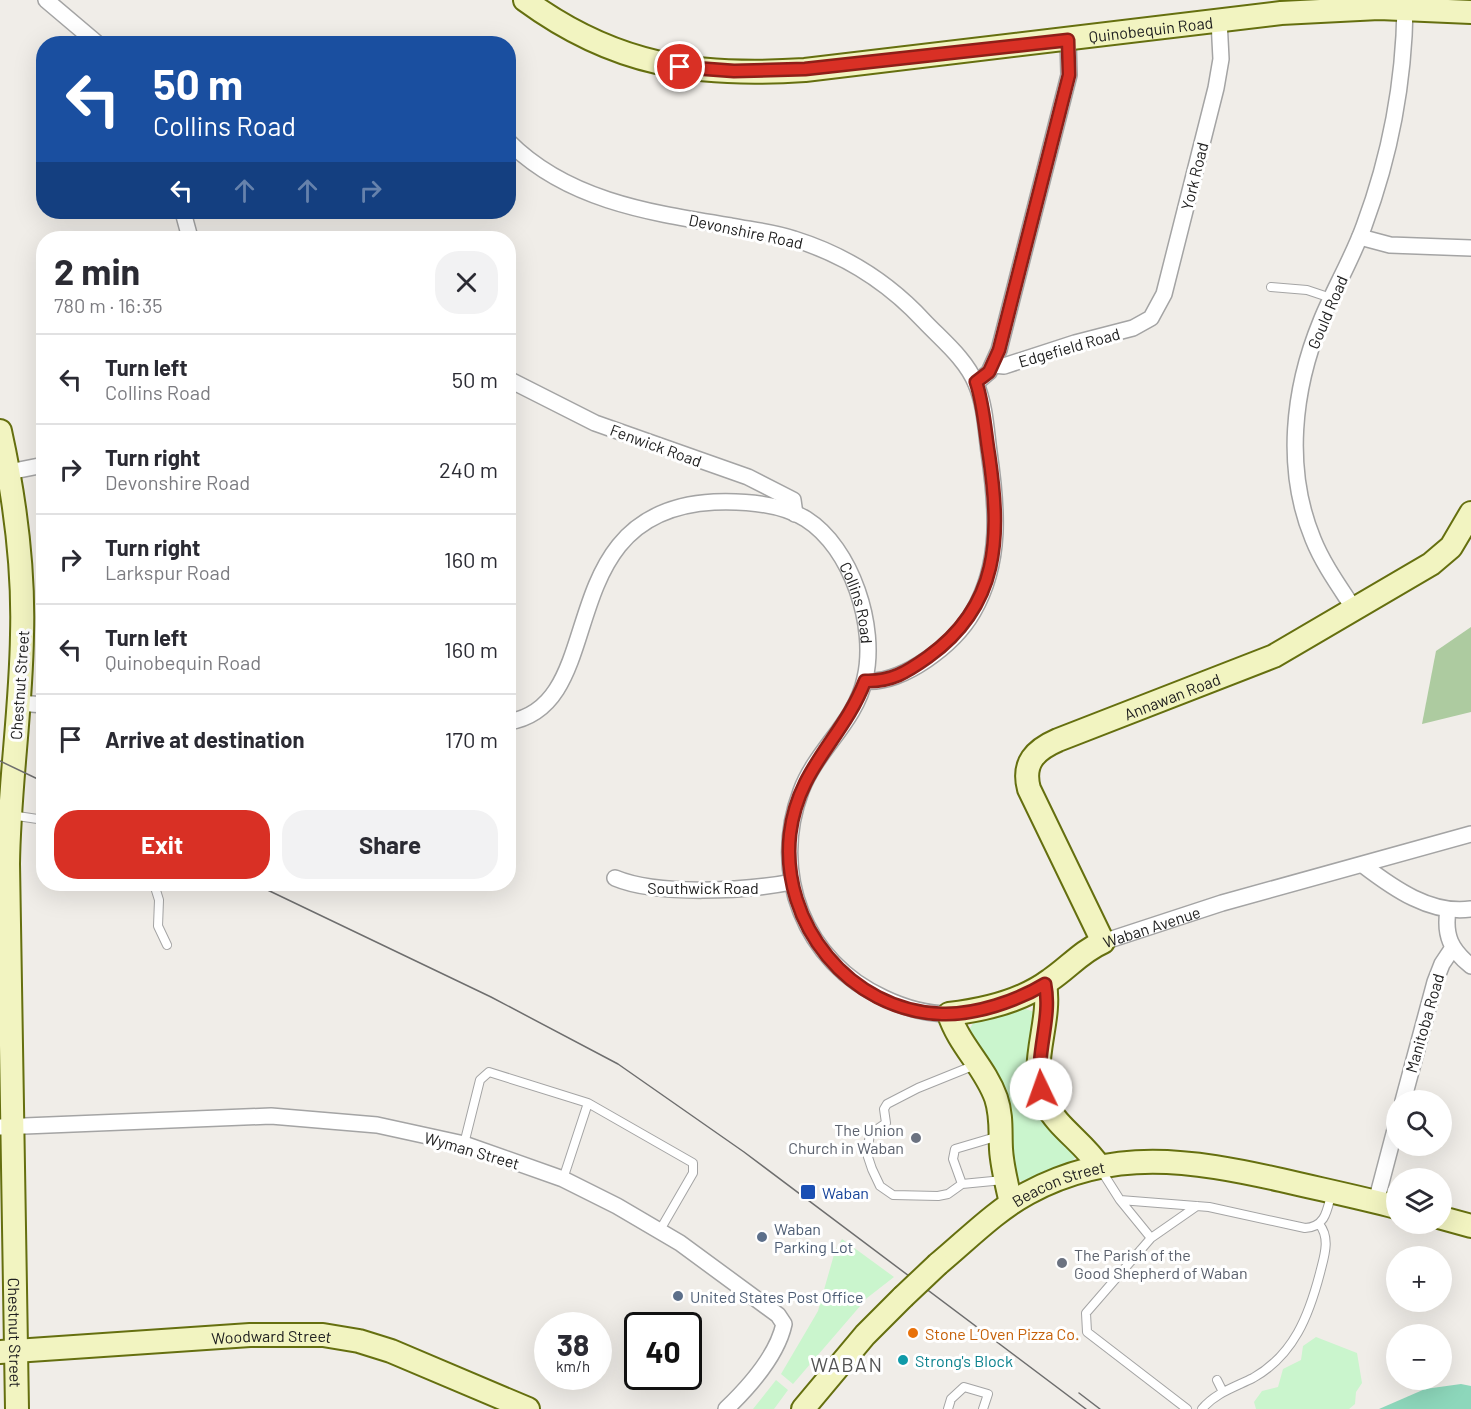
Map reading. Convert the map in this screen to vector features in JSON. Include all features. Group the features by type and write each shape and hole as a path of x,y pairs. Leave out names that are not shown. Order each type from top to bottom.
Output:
{"main road":[{"name":"Quinobequin Road","path":"525,0 568,29 614,51 663,64 716,70 805,69 1068,40 1220,20 1328,10 1405,8 1471,12"},
{"name":"Chestnut Street","path":"0,431 9,472 22,576 19,703 9,815 4,945 8,1352 17,1409"},
{"name":"Annawan Road","path":"1103,942 1029,789 1026,773 1031,758 1042,747 1058,740 1274,656 1442,556 1459,536 1471,513"},
{"name":"Waban Avenue","path":"1045,984 1084,952 1103,942"},
{"name":"Collins Road","path":"949,1014 1012,1000 1045,984"},
{"path":"1045,984 1048,1008 1039,1071 1042,1095 1052,1113 1099,1166"},
{"path":"949,1014 960,1038 979,1064 997,1101 1005,1180 1011,1203"},
{"name":"Beacon Street","path":"803,1409 865,1335 938,1264 1011,1203 1052,1182 1099,1166 1148,1161 1205,1164 1386,1204"},
{"path":"1452,1221 1471,1226"},
{"name":"Woodward Street","path":"8,1352 260,1335 323,1335 359,1341 391,1351 528,1409"}],"street":[{"path":"46,0 89,36"},
{"name":"Gould Road","path":"1354,609 1313,540 1303,509 1297,468 1299,397 1314,340 1360,237 1392,134 1399,90 1405,8"},
{"name":"York Road","path":"1143,323 1157,311 1164,294 1221,59 1220,20"},
{"path":"976,382 985,377 993,365 1069,75 1068,40"},
{"name":"Devonshire Road","path":"516,148 544,171 606,200 655,213 788,237 854,265 884,283 906,302 958,356 976,382 989,453 996,517 993,558 984,589 971,615 941,647 897,676 882,681 865,681"},
{"path":"1360,237 1390,245 1471,248"},
{"name":"Edgefield Road","path":"993,365 1004,366 1075,343 1122,332 1143,323"},
{"name":"Fenwick Road","path":"516,383 610,429 770,486 793,500 795,514"},
{"path":"9,472 36,467"},
{"name":"Collins Road","path":"516,720 543,708 556,692 605,563 620,543 639,527 674,510 700,504 758,504 795,514 814,525 832,545 858,591 869,640 865,681 849,718 814,763 801,790 790,834 792,882 796,902 808,929 826,956 842,972 868,991 900,1005 920,1011 949,1014"},
{"path":"19,703 36,704"},
{"name":"Waban Avenue","path":"1103,942 1213,906 1471,834"},
{"path":"1363,865 1424,903 1448,910 1471,909"},
{"name":"Southwick Road","path":"615,879 643,888 670,890 764,886 792,882"},
{"path":"1448,910 1447,935 1452,949 1471,966"},
{"name":"Manitoba Road","path":"1406,1090 1435,982 1442,964 1452,949"},
{"name":"Wyman Street","path":"6,1128 271,1116 377,1125 464,1144 563,1179 660,1230 771,1309 784,1324 781,1337 762,1367 726,1409"}],"lane":[{"path":"1271,287 1307,290 1331,298"},
{"path":"9,815 36,819"},
{"path":"156,891 159,900 158,926 167,945"},
{"path":"979,1064 896,1099 884,1109 884,1126 870,1134 867,1154 872,1169 885,1191 905,1197 922,1198 948,1194 962,1184 984,1184 1005,1180"},
{"path":"464,1144 480,1080 489,1072 588,1103 693,1163 693,1173 660,1230"},
{"path":"563,1179 588,1103"},
{"path":"962,1184 953,1160 955,1149 1001,1136"},
{"path":"1099,1166 1120,1200 1151,1238"},
{"path":"1120,1200 1197,1206 1305,1228 1319,1224 1324,1218 1332,1191"},
{"path":"1187,1409 1087,1332 1086,1313 1151,1238 1197,1206"},
{"path":"1202,1409 1223,1392 1273,1364 1303,1325 1312,1305 1325,1253 1326,1238 1319,1224"},
{"path":"1217,1380 1223,1392"},
{"path":"948,1409 951,1399 964,1387 987,1394 984,1409"}],"green space":[{"path":"1471,627 1471,712 1422,724 1436,651"},
{"path":"1022,1008 1032,1011 1037,1019 1035,1050 1077,1155 1071,1163 1022,1181 1015,1178 968,1031 976,1019"},
{"path":"842,1239 894,1277 867,1298 793,1384 781,1374 818,1311 835,1251"},
{"path":"1316,1337 1357,1353 1362,1383 1356,1392 1355,1404 1349,1409 1256,1409 1254,1402 1262,1391 1278,1387 1283,1369 1301,1360 1303,1346"},
{"path":"776,1380 788,1390 774,1409 753,1409"},
{"path":"1452,1385 1471,1386 1471,1409 1379,1409 1423,1390 1452,1390"}],"tram line":[{"path":"0,761 36,778"},
{"path":"270,891 491,997 618,1064 744,1152 1086,1409"},
{"path":"1079,1393 1100,1409"}],"place":[{"name":"The Union Church in Waban","path":"916,1138"},
{"name":"Waban","path":"808,1192"},
{"name":"Waban Parking Lot","path":"762,1237"},
{"name":"The Parish of the Good Shepherd of Waban","path":"1062,1263"},
{"name":"United States Post Office","path":"678,1296"},
{"name":"Stone L’Oven Pizza Co.","path":"913,1333"},
{"name":"Strong's Block","path":"903,1360"}],"district":[{"name":"WABAN","path":"847,1364"}],"route":[{"path":"680,67 734,71 805,69 1068,40 1069,75 999,350 989,372 976,382 994,486 996,517 993,558 984,589 963,627 941,647 910,670 897,676 882,681 865,681 849,718 823,750 807,776 796,805 790,834 791,881 803,920 826,956 850,979 868,991 920,1011 949,1014 1012,1000 1045,984 1048,1008 1040,1053 1041,1089"}]}
